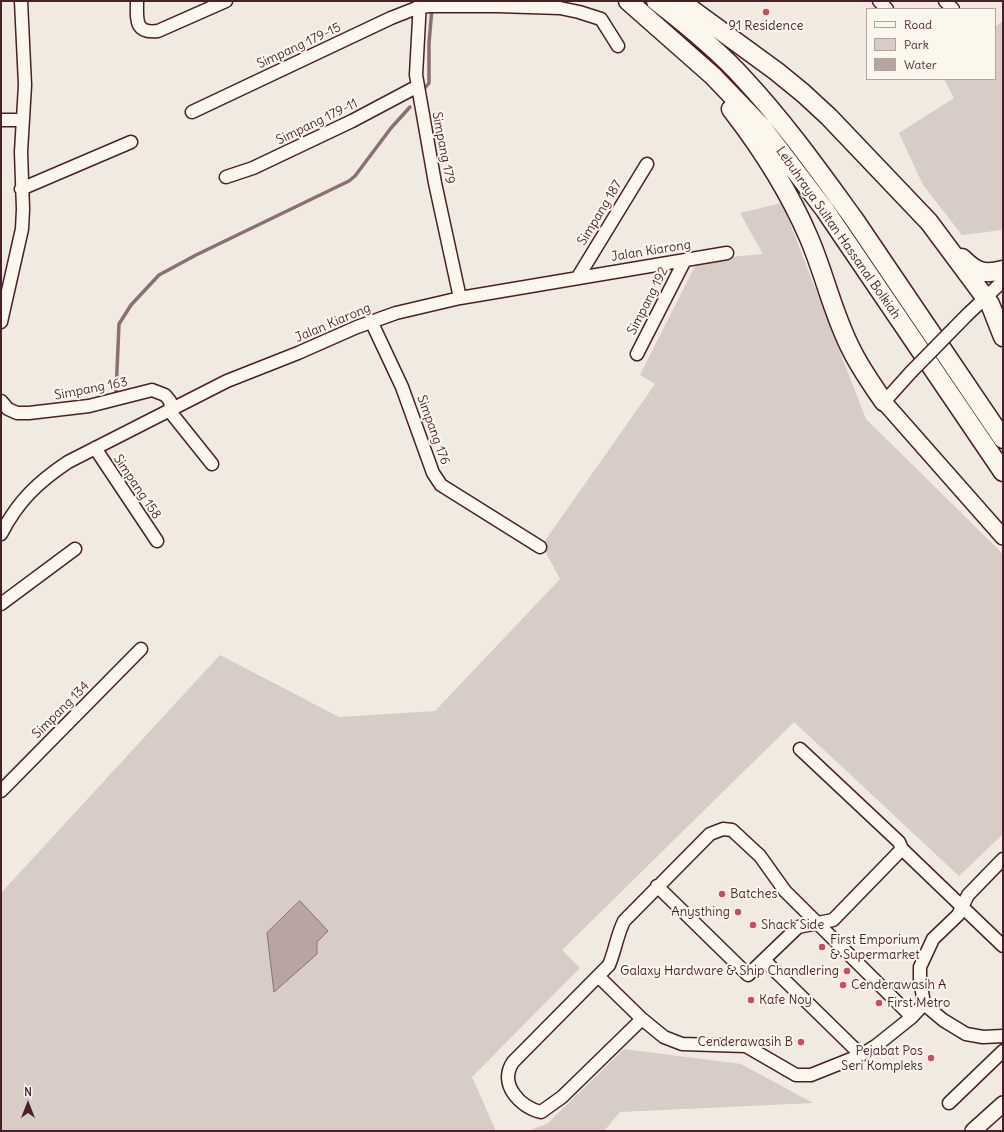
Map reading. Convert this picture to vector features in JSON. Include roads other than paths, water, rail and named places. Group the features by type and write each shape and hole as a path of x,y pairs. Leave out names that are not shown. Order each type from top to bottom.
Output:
{"highway":[{"name":"Lebuhraya Sultan Hassanal Bolkiah","path":"628,1 714,76 762,127 794,167 1003,472"},
{"name":"Lebuhraya Sultan Hassanal Bolkiah","path":"656,1 706,42 743,78 781,120 810,158 869,242 1003,439"},
{"path":"680,1 803,92 830,117 973,268 986,273 1003,270"},
{"path":"651,20 728,105 759,146 789,196 809,239 828,295 851,350 884,402"},
{"path":"929,222 994,312 1003,337"}],"main road":[{"path":"884,402 1003,537"},
{"path":"973,1131 1003,1104"}],"street":[{"path":"1,322 22,229 23,209 21,189 24,85 21,1"},
{"path":"137,1 138,24 142,30 150,32 158,31 226,1"},
{"path":"419,4 539,6 579,12 601,19 618,46"},
{"name":"Simpang 179","path":"419,4 416,46 418,86 435,183 460,298"},
{"name":"Simpang 179-15","path":"192,112 419,4"},
{"name":"Simpang 179-11","path":"226,177 253,168 352,121 418,86"},
{"path":"1,120 23,120"},
{"path":"21,189 131,142"},
{"name":"Simpang 187","path":"578,277 646,164"},
{"name":"Jalan Kiarong","path":"1,534 9,519 25,496 44,478 95,448 227,381 298,353 370,321 396,313 460,298 727,253"},
{"name":"Simpang 192","path":"637,354 685,260"},
{"path":"884,402 984,297 1003,280"},
{"name":"Simpang 176","path":"370,321 402,387 433,473 441,485 540,547"},
{"name":"Simpang 163","path":"3,408 17,413 29,414 89,406 152,390 165,395 170,401 172,414 212,464"},
{"name":"Simpang 158","path":"95,448 157,541"},
{"path":"1,604 76,549"},
{"name":"Simpang 134","path":"1,791 141,650"},
{"path":"800,749 899,842 902,850 1003,946"},
{"path":"642,1019 562,1097 541,1112 531,1110 517,1099 510,1086 507,1070 513,1062 609,965 616,948 618,933 624,921 710,834 723,829 732,830 760,856 785,891 912,1017"},
{"path":"657,886 748,976 798,926 833,920 902,850"},
{"path":"1003,859 968,895 958,915 934,939 920,967 920,979 924,1004 943,1020 966,1034 983,1037 1003,1036"},
{"path":"764,960 860,1055"},
{"path":"598,976 642,1019 664,1037 682,1044 746,1046 796,1075 811,1075 860,1055 877,1045 912,1017 924,1004"},
{"path":"949,1103 1003,1051"}],"water":[{"path":"300,901 328,931 317,942 317,954 274,992 267,933"}],"waterway":[{"path":"424,89 429,83 429,43 432,8"},
{"path":"116,393 119,324 131,305 159,275 196,255 349,181 355,176 391,128 410,107"}],"place":[{"name":"91 Residence","path":"766,12"},
{"name":"Batches","path":"722,894"},
{"name":"Anysthing","path":"738,912"},
{"name":"Shack Side","path":"753,925"},
{"name":"First Emporium & Supermarket","path":"822,947"},
{"name":"Galaxy Hardware & Ship Chandlering","path":"847,971"},
{"name":"Cenderawasih A","path":"843,985"},
{"name":"Kafe Noy","path":"751,1000"},
{"name":"First Metro","path":"879,1003"},
{"name":"Cenderawasih B","path":"801,1042"},
{"name":"Pejabat Pos Seri Kompleks","path":"931,1058"}]}
